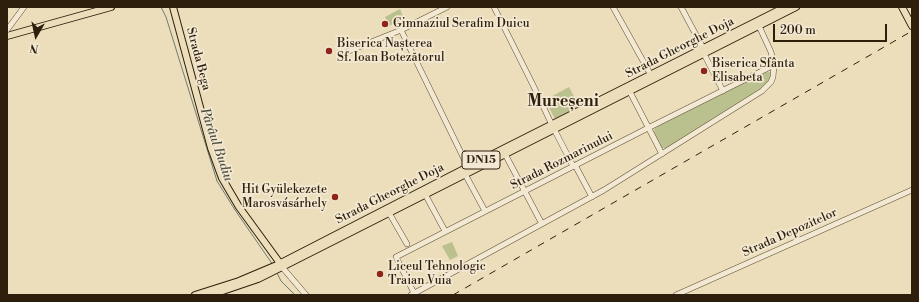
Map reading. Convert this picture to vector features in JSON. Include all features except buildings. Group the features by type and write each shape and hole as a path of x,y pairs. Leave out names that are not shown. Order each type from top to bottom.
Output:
{"main road":[{"path":"7,36 111,7"},
{"name":"Strada Bega","path":"173,7 211,148 222,178 239,207 280,266"},
{"name":"Strada Gheorghe Doja","path":"388,210 425,194 505,154 553,127 704,51 785,7"},
{"name":"Strada Gheorghe Doja","path":"704,51 796,7"},
{"path":"902,7 912,26"},
{"name":"Strada Gheorghe Doja","path":"211,295 240,286 468,167 630,92 652,77"},
{"name":"Strada Gheorghe Doja","path":"195,295 272,270"}],"street":[{"path":"7,30 24,7"},
{"path":"349,50 401,30 447,7"},
{"path":"494,7 553,127 592,197"},
{"path":"613,7 652,77"},
{"path":"681,7 723,91"},
{"path":"759,26 771,52 774,65"},
{"path":"401,30 468,167"},
{"name":"Strada Rozmarinului","path":"774,65 771,82 762,91 592,197 412,294 396,257 774,65"},
{"path":"630,92 648,128 651,130 662,154"},
{"path":"505,154 542,224"},
{"path":"465,174 485,211"},
{"name":"Strada Depozitelor","path":"676,295 912,190"},
{"path":"425,194 445,231"},
{"path":"388,210 407,244"},
{"path":"280,266 306,295"}],"green space":[{"path":"400,9 404,19 389,26 385,17"},
{"path":"770,72 771,76 769,81 761,88 666,148 661,148 654,132 655,126 763,73"},
{"path":"569,87 579,106 555,119 545,100"},
{"path":"452,242 458,256 450,260 442,246"}],"waterway":[{"name":"Pârâul Budiu","path":"161,7 166,17 217,181 273,265"},
{"name":"Pârâul Budiu","path":"277,273 281,281 295,295"}],"railway":[{"path":"453,295 912,31"}],"place":[{"name":"Gimnaziul Serafim Duicu","path":"385,24"},
{"name":"Biserica Nașterea Sf. Ioan Botezătorul","path":"329,51"},
{"name":"Biserica Sfânta Elisabeta","path":"704,71"},
{"name":"Hit Gyülekezete Marosvásárhely","path":"335,197"},
{"name":"Liceul Tehnologic Traian Vuia","path":"380,274"}],"district":[{"name":"Mureșeni","path":"563,102"}]}
